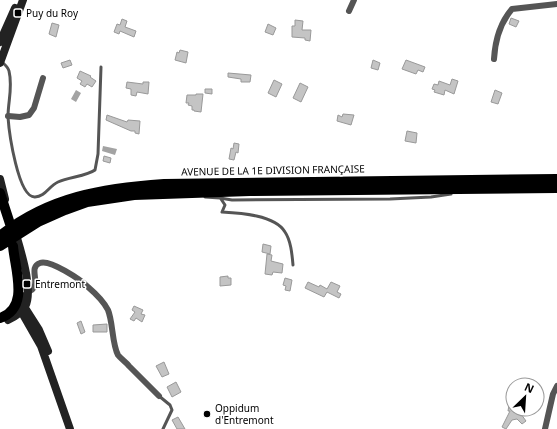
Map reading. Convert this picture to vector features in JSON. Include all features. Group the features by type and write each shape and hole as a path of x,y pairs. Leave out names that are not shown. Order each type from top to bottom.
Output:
{"highway":[{"name":"AVENUE DE LA 1E DIVISION FRANÇAISE","path":"26,221 54,204 121,187 164,184 557,179"},
{"name":"AVENUE DE LA 1E DIVISION FRANÇAISE","path":"26,221 59,212 87,202 151,194 557,188"},
{"path":"0,195 16,242 7,241"},
{"path":"7,241 26,221"},
{"path":"3,320 11,312 21,307 7,241"}],"main road":[{"path":"1,51 7,29 18,0"},
{"path":"7,29 23,0"},
{"path":"0,179 7,241 23,259 27,292 21,307 41,346 70,429"},
{"path":"21,307 43,337 57,374 74,429"},
{"path":"3,320 22,321 31,328"}],"street":[{"path":"349,11 354,0"},
{"path":"494,59 494,50 501,27 506,16 512,9 557,4"},
{"path":"8,116 20,117 29,114 34,108 43,78"},
{"path":"27,292 33,290 35,287 36,265 46,262 87,286 108,311 118,354 159,396"},
{"path":"545,429 557,386"}],"lane":[{"path":"1,51 9,69 11,86 8,116 14,157 23,188 28,196 35,198 41,196 54,184 77,176 90,174 95,170 98,154 101,67"},
{"path":"198,197 232,200 390,199 430,197 471,192 481,189"},
{"path":"151,194 190,197"},
{"path":"220,198 224,201 225,205 222,212 243,213 271,220 285,231 292,250 293,265"},
{"path":"159,396 170,405 172,410 163,429"}],"shaded area":[{"path":"76,90 81,93 76,102 71,99"},
{"path":"103,146 117,149 115,155 102,151"}],"building":[{"path":"511,18 519,21 516,27 509,24"},
{"path":"122,19 127,21 125,27 136,31 134,37 120,31 119,34 114,32 117,24 120,25"},
{"path":"295,20 303,21 302,30 311,30 310,41 305,40 305,38 292,37 292,26 295,26"},
{"path":"52,23 59,25 56,37 49,34"},
{"path":"268,24 276,28 273,35 265,32"},
{"path":"180,50 188,52 186,63 175,60 177,52 179,53"},
{"path":"70,60 72,65 63,68 61,63"},
{"path":"373,60 380,63 378,70 371,68"},
{"path":"406,60 425,67 423,72 418,70 416,74 402,69"},
{"path":"80,71 91,76 90,77 96,81 92,87 87,84 85,87 80,84 82,81 77,78"},
{"path":"228,73 251,75 250,82 241,82 241,79 228,77"},
{"path":"452,79 458,81 454,94 445,90 444,95 434,92 435,90 432,89 434,84 438,85 439,81 450,85"},
{"path":"274,80 282,84 276,97 268,93"},
{"path":"127,82 143,84 143,82 149,82 148,94 137,92 136,96 131,95 131,89 126,88"},
{"path":"300,83 308,87 301,102 293,98"},
{"path":"205,89 212,89 212,94 205,93"},
{"path":"495,90 502,93 498,104 491,102"},
{"path":"203,94 201,112 192,110 192,106 188,105 189,103 186,103 187,95"},
{"path":"343,114 354,115 351,125 337,121 338,115 342,117"},
{"path":"107,115 127,122 128,120 140,121 139,134 106,120"},
{"path":"407,131 417,133 416,143 405,141"},
{"path":"234,143 239,144 238,153 236,152 234,160 229,159 231,148 233,149"},
{"path":"104,156 111,158 110,163 103,161"},
{"path":"263,244 271,246 270,254 262,252"},
{"path":"267,254 272,255 271,261 283,264 282,273 273,272 272,275 265,274"},
{"path":"228,276 228,278 231,278 231,285 220,286 220,277"},
{"path":"285,278 292,280 290,291 285,290 286,286 283,285"},
{"path":"308,282 319,287 320,285 327,289 331,282 340,286 337,292 341,294 339,298 327,292 324,297 305,288"},
{"path":"134,306 143,310 141,314 145,315 142,322 136,318 134,321 130,319 135,312 132,310"},
{"path":"81,321 85,332 81,334 77,323"},
{"path":"107,324 107,332 93,332 93,325"},
{"path":"164,362 169,374 162,377 156,366"},
{"path":"176,382 181,392 172,397 167,387"},
{"path":"178,417 185,429 177,429 172,420"},
{"path":"507,417 523,417 526,421 522,424 517,419 512,420 506,429 502,427"}],"place":[{"name":"Puy du Roy","path":"18,13"},
{"name":"Entremont","path":"27,284"},
{"name":"Oppidum d'Entremont","path":"207,414"}]}
